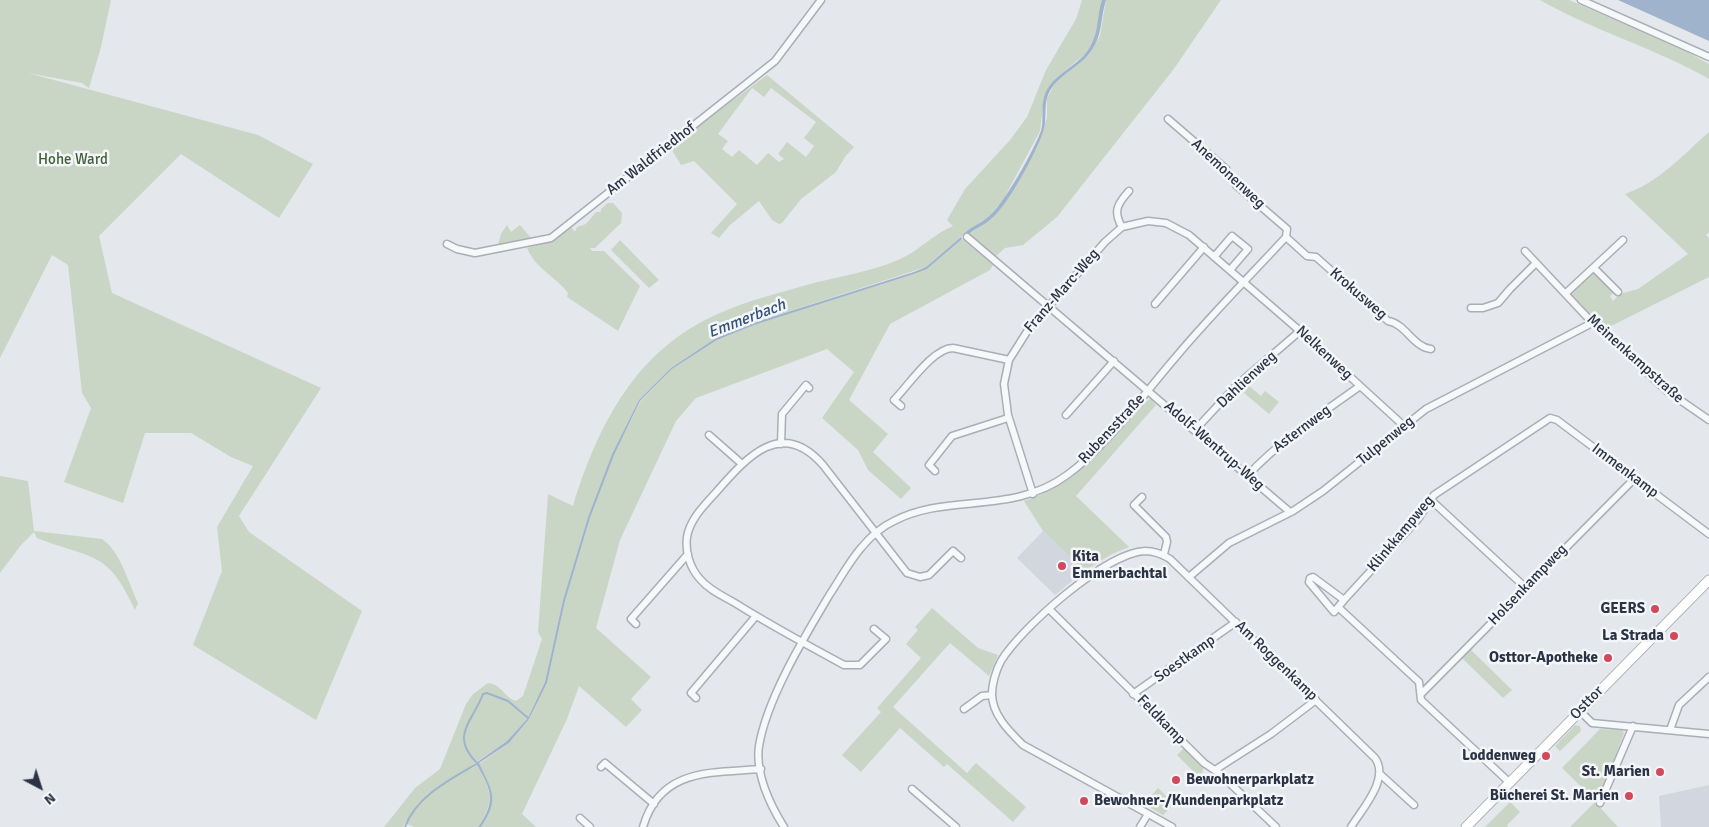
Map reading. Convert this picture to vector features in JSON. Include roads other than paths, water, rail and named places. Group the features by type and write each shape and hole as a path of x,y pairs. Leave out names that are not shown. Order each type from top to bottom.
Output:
{"main road":[{"name":"Osttor","path":"1466,827 1709,580"}],"street":[{"name":"Am Waldfriedhof","path":"447,244 457,249 475,253 551,238 775,61 821,0"},
{"path":"1581,0 1709,57"},
{"name":"Anemonenweg","path":"1168,119 1226,169 1236,185 1287,229 1286,237"},
{"path":"1122,228 1116,218 1117,208 1129,191"},
{"name":"Franz-Marc-Weg","path":"1033,494 1008,418 1004,384 1009,360 1017,344 1093,255 1122,228 1148,221 1166,223 1190,235 1244,282"},
{"path":"1214,256 1232,236 1248,249 1230,270"},
{"name":"Adolf-Wentrup-Weg","path":"967,237 1290,512"},
{"name":"Rubensstraße","path":"784,827 775,813 761,769 759,748 765,722 774,697 803,642 851,560 875,533 904,516 928,510 1007,500 1033,494 1058,482 1077,467 1286,237"},
{"name":"Krokusweg","path":"1286,237 1307,256 1316,257 1388,321 1395,322 1423,348 1431,349"},
{"path":"1566,293 1623,240"},
{"path":"1155,304 1204,248"},
{"name":"Meinenkampstraße","path":"1524,251 1594,322 1667,391 1709,420"},
{"path":"1471,308 1483,308 1498,304 1510,288 1536,263"},
{"path":"1594,268 1618,292"},
{"name":"Nelkenweg","path":"1244,282 1404,426"},
{"name":"Tulpenweg","path":"1189,576 1229,543 1290,512 1360,463 1404,426 1438,402 1594,322"},
{"name":"Dahlienweg","path":"1195,430 1236,386 1300,331"},
{"path":"901,406 894,400 934,355 945,349 953,348 1009,360"},
{"path":"1066,415 1114,362"},
{"path":"780,444 782,414 806,385 809,388"},
{"name":"Asternweg","path":"1248,475 1264,458 1292,434 1360,386"},
{"path":"935,471 929,465 952,436 1008,418"},
{"name":"Immenkamp","path":"1539,425 1550,418 1557,420 1709,534"},
{"name":"Klinkkampweg","path":"1338,607 1418,519 1431,500 1449,484 1539,425"},
{"path":"709,435 742,464"},
{"path":"874,629 886,639 865,661 856,666 844,665 756,616 705,584 693,569 688,554 687,537 695,518 742,464 759,449 780,444 802,448 818,458 907,573 914,576 929,575 953,551 961,558"},
{"name":"Holsenkampweg","path":"1422,693 1635,478"},
{"path":"1142,497 1134,505 1166,536 1167,542 1164,554 1143,551 1116,561 1083,581 1049,609 1002,659 996,674 992,695 1004,726 1023,745 1172,827"},
{"path":"1431,500 1526,588"},
{"path":"636,624 631,619 688,554"},
{"name":"Am Roggenkamp","path":"1164,554 1189,576 1375,758 1381,769 1380,774 1414,805"},
{"path":"1344,600 1313,577 1310,578 1309,582 1334,612 1338,607 1419,682 1422,693 1421,700 1510,783"},
{"name":"Feldkamp","path":"1049,609 1194,754 1276,827"},
{"path":"696,698 691,693 756,616"},
{"name":"Soestkamp","path":"1134,694 1236,622"},
{"path":"1670,730 1679,705 1709,677"},
{"path":"964,709 982,696 992,695"},
{"path":"1214,770 1271,734 1316,700"},
{"path":"1580,711 1592,724 1709,734"},
{"path":"1600,804 1633,726"},
{"path":"601,767 605,763 654,804"},
{"path":"643,827 654,804 664,790 677,781 693,775 761,769"},
{"path":"1351,827 1369,798 1380,774"},
{"path":"912,789 956,827"},
{"path":"1140,827 1148,814"},
{"path":"580,818 590,827"}],"water":[{"path":"1102,0 1106,0 1094,48 1084,60 1060,79 1050,90 1046,102 1043,132 1020,179 997,213 968,235 965,233 994,212 1025,164 1041,131 1043,101 1047,89 1052,82 1077,62 1088,50 1096,31"},
{"path":"1618,0 1709,0 1709,41"},
{"path":"961,237 962,239 927,269 754,325 717,340 672,369 640,401 614,455 590,518 565,601 547,683 529,719 509,743 479,763 490,788 492,802 487,817 481,827 478,827 488,809 490,795 476,763 507,741 528,718 545,682 563,600 588,517 612,454 639,400 671,368 716,338 753,323 914,272 926,267"}],"waterway":[{"path":"478,764 469,754 464,737 483,694 487,693 508,701 528,718"},
{"path":"405,827 410,816 426,797 446,782 478,763"}],"place":[{"name":"Kita Emmerbachtal","path":"1062,566"},
{"name":"GEERS","path":"1655,609"},
{"name":"La Strada","path":"1674,636"},
{"name":"Osttor-Apotheke","path":"1608,658"},
{"name":"Loddenweg","path":"1546,756"},
{"name":"St. Marien","path":"1660,772"},
{"name":"Bewohnerparkplatz","path":"1176,780"},
{"name":"Bücherei St. Marien","path":"1629,796"},
{"name":"Bewohner-/Kundenparkplatz","path":"1084,801"}],"park label":[{"name":"Hohe Ward","path":"73,160"}],"water label":[{"name":"Emmerbach","path":"747,319"}]}
